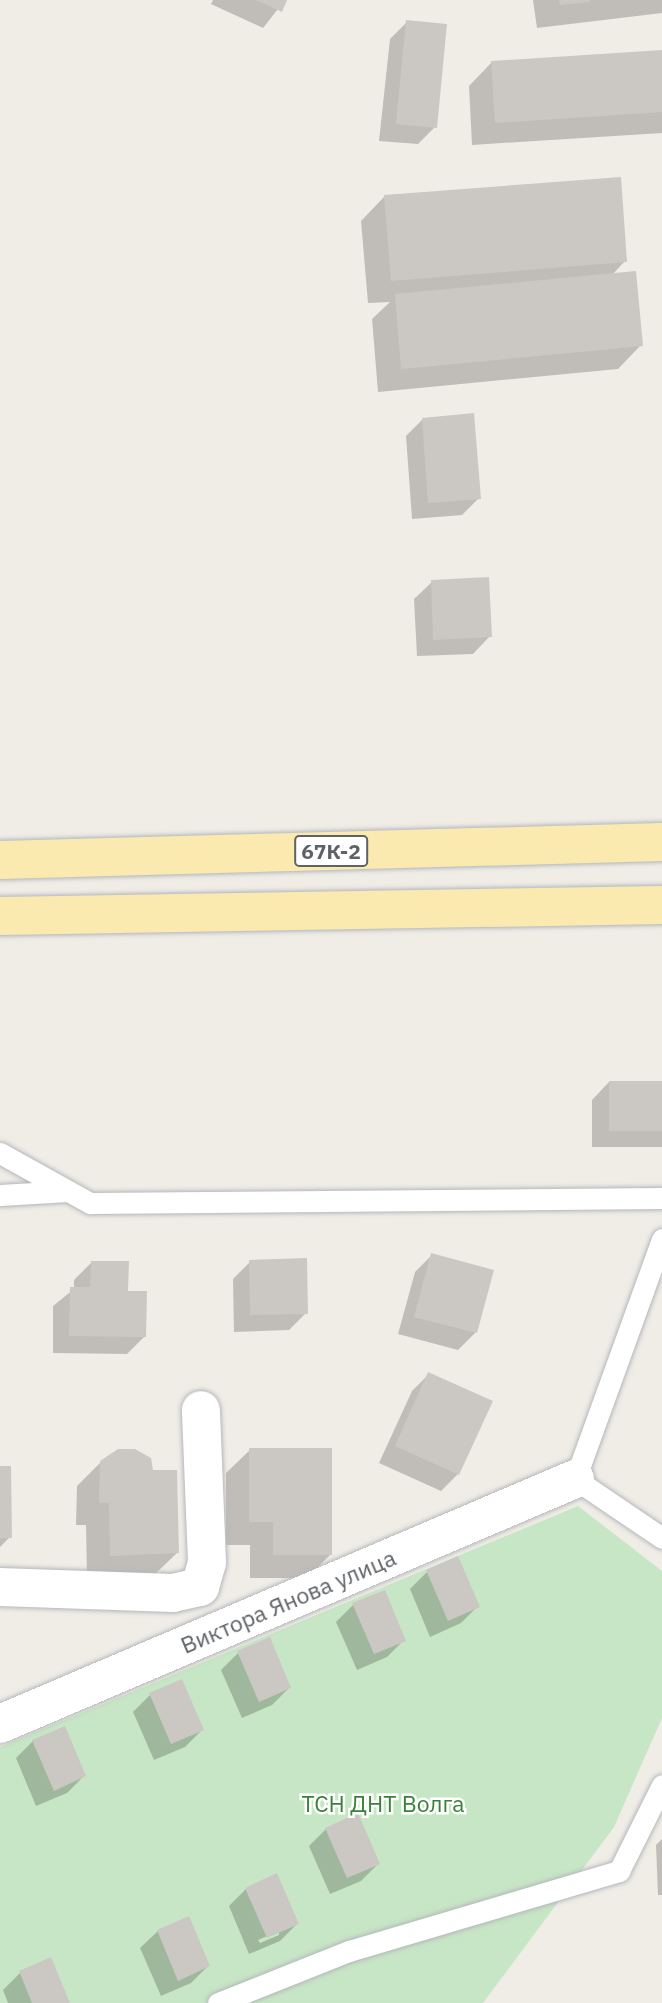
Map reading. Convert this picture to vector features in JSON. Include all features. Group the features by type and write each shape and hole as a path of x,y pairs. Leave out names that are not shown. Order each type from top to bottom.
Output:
{"main road":[{"name":"67К-2","path":"0,860 662,842"},
{"path":"0,916 662,905"}],"street":[{"path":"0,1587 173,1593 200,1587 207,1562 201,1410"},
{"name":"Виктора Янова улица","path":"0,1724 576,1479"}],"lane":[{"path":"0,1153 90,1203 662,1198"},
{"path":"0,1195 68,1191"},
{"path":"662,1239 576,1479 662,1538"},
{"path":"218,2003 349,1951 619,1871 662,1785"}],"green space":[{"name":"ТСН ДНТ Волга","path":"578,1506 662,1571 662,1718 614,1827 483,2003 0,2003 0,1747"}],"building":[{"path":"256,0 287,0 282,12"},
{"path":"559,0 590,0 590,2 560,5"},
{"path":"406,20 447,24 437,128 396,124"},
{"path":"662,50 662,112 495,123 491,61"},
{"path":"621,177 627,262 391,281 384,195"},
{"path":"636,271 643,346 401,369 395,294"},
{"path":"474,413 481,499 428,503 422,418"},
{"path":"489,577 492,637 433,640 431,580"},
{"path":"609,1081 662,1081 662,1131 609,1131"},
{"path":"431,1253 494,1270 477,1333 414,1317"},
{"path":"307,1258 308,1314 250,1315 249,1260"},
{"path":"91,1261 129,1261 128,1291 147,1291 146,1337 69,1336 70,1287 90,1287"},
{"path":"428,1372 493,1401 459,1475 395,1446"},
{"path":"249,1448 332,1448 332,1555 273,1555 273,1522 249,1522"},
{"path":"118,1449 135,1449 151,1458 153,1470 177,1470 179,1553 110,1556 109,1503 99,1503 100,1461"},
{"path":"0,1466 11,1466 12,1538 0,1538"},
{"path":"458,1556 480,1607 448,1621 426,1570"},
{"path":"385,1590 406,1641 374,1654 352,1603"},
{"path":"270,1637 291,1688 259,1702 237,1651"},
{"path":"182,1679 204,1730 171,1744 149,1693"},
{"path":"65,1726 86,1776 54,1791 32,1740"},
{"path":"358,1813 380,1864 347,1878 325,1828"},
{"path":"277,1873 299,1924 267,1938 245,1888"},
{"path":"189,1916 210,1966 178,1981 157,1930"},
{"path":"51,1957 70,2003 32,2003 19,1971"}]}
